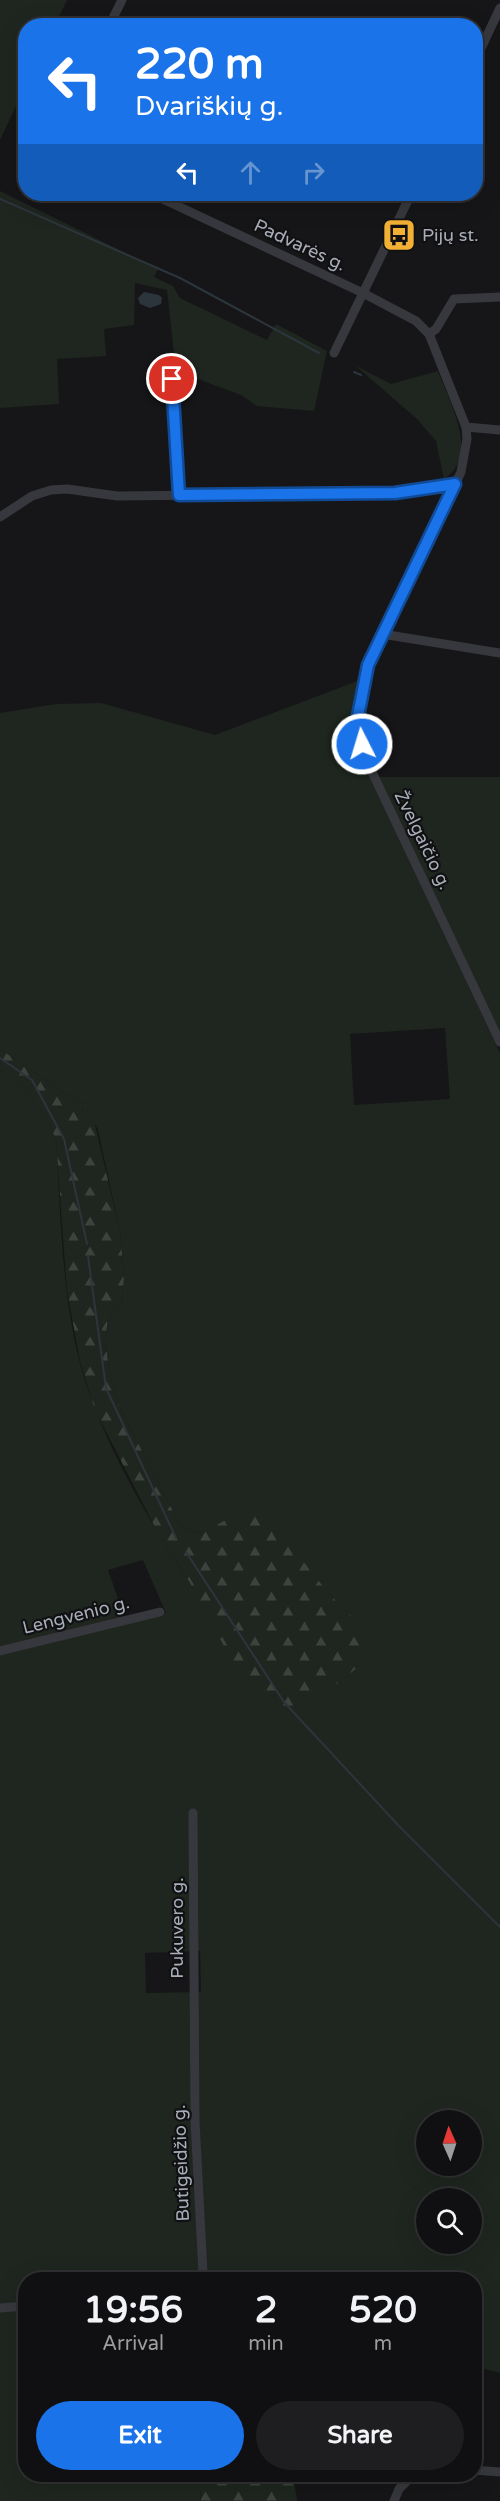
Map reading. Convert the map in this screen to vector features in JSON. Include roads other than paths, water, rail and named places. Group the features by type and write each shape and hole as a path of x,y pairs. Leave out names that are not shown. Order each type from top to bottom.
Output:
{"street":[{"path":"113,18 122,0"},
{"path":"483,44 500,8"},
{"name":"Padvarės g.","path":"167,201 363,293 416,321 429,334"},
{"path":"334,353 408,201"},
{"path":"500,297 454,299 441,321 429,334 466,427 500,430"},
{"path":"172,379 179,495"},
{"name":"Žvelgaičio g.","path":"466,427 461,472 368,665 361,694 359,734 372,772 500,1042"},
{"path":"0,517 32,496 51,490 67,489 117,496 395,493 455,484"},
{"path":"382,634 500,653"},
{"name":"Lengvenio g.","path":"0,1651 160,1612"},
{"name":"Pukuvero g.","path":"193,1813 195,2043"},
{"name":"Butigeidžio g.","path":"195,2043 195,2121 203,2272"},
{"path":"0,2308 18,2307"},
{"path":"482,2471 500,2472"},
{"path":"394,2501 399,2489 406,2482"}],"waterway":[{"path":"0,199 180,278 319,353"},
{"path":"354,372 361,375"},
{"path":"0,1058 32,1080 64,1139 87,1244"},
{"path":"88,1256 106,1388 176,1538"},
{"path":"186,1552 284,1702 398,1825 500,1927"}],"place":[{"name":"Pijų st.","path":"399,235"}]}
